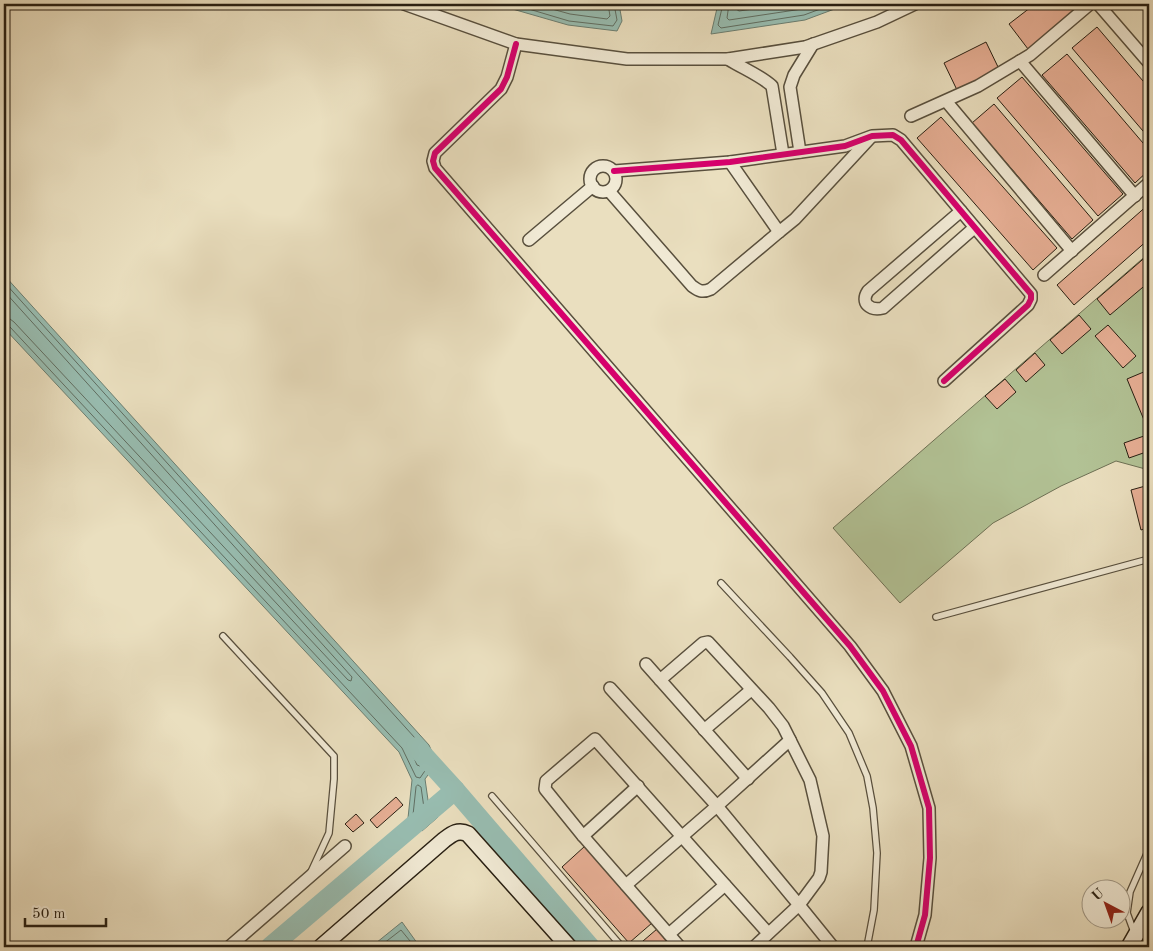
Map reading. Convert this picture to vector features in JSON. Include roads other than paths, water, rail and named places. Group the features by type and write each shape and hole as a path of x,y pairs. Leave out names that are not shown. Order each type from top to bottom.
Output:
{"main road":[{"path":"321,947 444,840 452,834 462,831 468,834 569,947"},
{"path":"1132,942 1149,912"}],"street":[{"path":"404,4 516,44 627,59 728,59 806,47 877,22 915,4"},
{"path":"911,116 978,86 1030,55 1090,4"},
{"path":"1098,4 1149,63"},
{"path":"516,44 507,78 501,89 435,153 433,161 435,168 844,639 883,691 911,746 929,808 930,858 924,915 916,947"},
{"path":"800,152 790,87 794,75 813,44"},
{"path":"728,59 762,77 772,86 783,154"},
{"path":"1020,61 1135,196"},
{"path":"946,101 1072,250"},
{"path":"614,171 616,175 615,184 609,190 600,191 593,186 590,178 598,167 606,166 614,171 730,162 845,146 872,136 893,135 901,140 974,228 1028,288 1031,294 1028,305 944,381"},
{"path":"609,190 692,286 700,292 704,292 711,289 795,219 872,136"},
{"path":"730,162 779,232"},
{"path":"1044,275 1149,183"},
{"path":"529,240 593,186"},
{"path":"960,211 868,291 864,296 864,301 869,307 876,310 883,308 974,228"},
{"path":"660,680 706,642 710,643 783,726 810,780 823,836 819,878 800,905 754,947"},
{"path":"646,664 748,779"},
{"path":"610,688 717,806 833,947"},
{"path":"704,730 751,690"},
{"path":"680,947 583,836 545,788 546,781 595,739 768,933"},
{"path":"626,885 790,740"},
{"path":"583,836 638,786"},
{"path":"229,947 345,846"},
{"path":"669,934 726,885"}],"lane":[{"path":"936,617 1149,560"},
{"path":"721,583 822,693 849,733 867,776 873,808 877,853 874,910 867,947"},
{"path":"223,636 334,756 334,779 329,832 308,879"},
{"path":"492,796 622,947"},
{"path":"1132,942 1128,913 1130,892 1149,849"}],"water":[{"path":"495,4 619,4 622,21 617,31 568,25"},
{"path":"718,4 848,4 805,20 711,34"},
{"path":"4,275 429,745 437,763 425,779 429,807 438,817 422,831 408,818 412,780 399,752 4,328"},
{"path":"402,922 420,947 371,947"}],"waterway":[{"path":"416,747 590,947"},
{"path":"270,947 455,790"}]}
